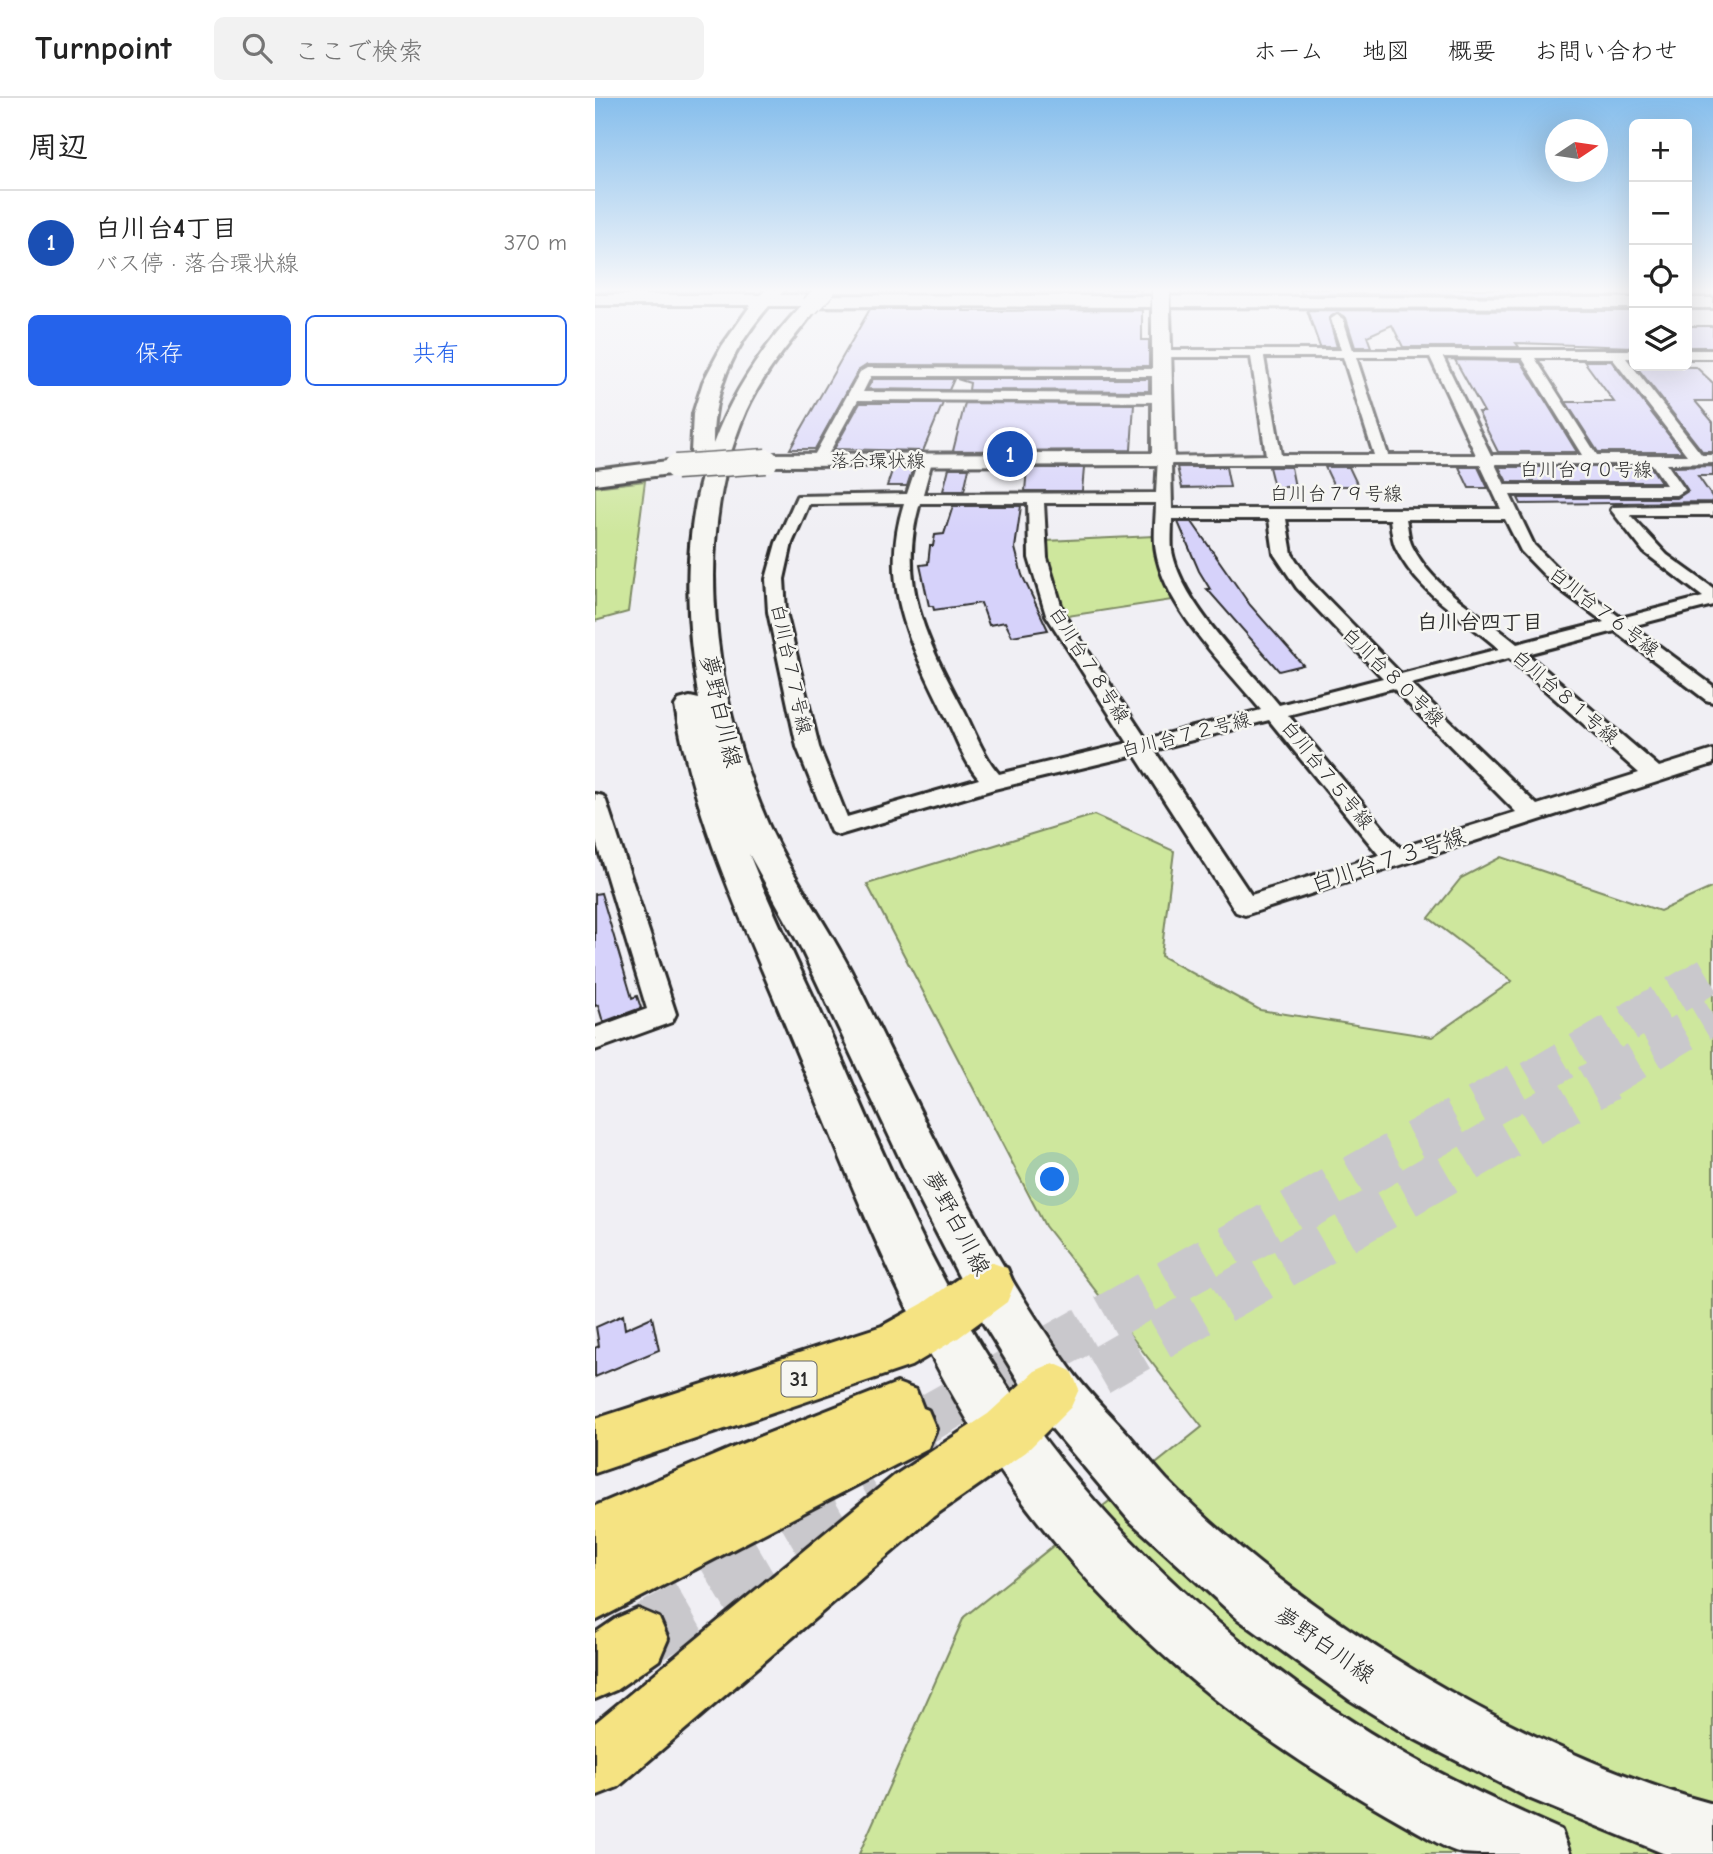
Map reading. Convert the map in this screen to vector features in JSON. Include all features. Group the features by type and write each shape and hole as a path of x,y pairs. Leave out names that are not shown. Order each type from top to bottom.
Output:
{"highway":[{"name":"31","path":"595,1446 893,1348 940,1321 990,1285"},
{"path":"595,1764 914,1496 1007,1433 1053,1389"},
{"path":"595,1535 744,1470 903,1419 595,1592"}],"street":[{"path":"700,457 703,413 719,371"},
{"name":"夢野白川線","path":"743,371 719,412 700,457 688,505 679,596 681,637 690,703 702,761 721,822 748,892 870,1175 940,1321 1007,1433 1047,1486 1107,1557 1168,1620 1297,1724 1383,1778 1477,1829 1537,1854"},
{"path":"700,457 780,371"},
{"path":"818,461 867,372 876,371"},
{"path":"1163,371 1163,506"},
{"path":"1260,371 1274,458"},
{"path":"1354,371 1382,458"},
{"name":"白川台７６号線","path":"1443,371 1527,547 1559,580 1713,696"},
{"path":"1537,371 1592,459"},
{"path":"1631,371 1706,459"},
{"path":"854,396 1162,398"},
{"name":"夢野白川線","path":"700,457 709,493 703,534 702,591 709,670 720,729 750,820 765,852 813,934 946,1209 1053,1389 1152,1504 1224,1570 1301,1632 1429,1716 1557,1780 1713,1838"},
{"name":"落合環状線","path":"595,477 700,457 767,461 1163,460"},
{"name":"白川台９０号線","path":"1499,489 1678,490 1656,459"},
{"path":"1163,460 1706,459"},
{"path":"925,461 904,532 901,559 903,591 921,639 983,770 993,782"},
{"name":"白川台７７号線","path":"993,782 839,827 808,747 777,612 775,579 785,543 803,499 1036,499 1163,506"},
{"name":"白川台７８号線","path":"1036,499 1035,552 1048,601 1072,644 1140,747"},
{"name":"白川台７９号線","path":"1163,506 1278,519 1398,519 1510,514"},
{"name":"白川台７５号線","path":"1163,506 1164,552 1180,594 1199,622 1394,857"},
{"path":"1713,510 1619,510 1636,537 1668,566 1713,598"},
{"name":"白川台８０号線","path":"1278,519 1283,554 1303,584 1337,622 1533,815"},
{"name":"白川台８１号線","path":"1398,519 1403,545 1425,577 1460,610 1507,647 1656,776"},
{"name":"白川台７２号線","path":"993,782 1011,780 1275,712 1391,674 1507,647 1620,625 1713,598"},
{"name":"白川台７３号線","path":"1140,747 1245,906 1713,757"},
{"path":"595,801 662,1014 595,1040"}],"green space":[{"path":"645,481 628,612 595,621 595,487"},
{"path":"1154,536 1154,554 1172,600 1068,616 1049,579 1046,541"},
{"path":"1094,815 1174,851 1161,956 1260,1010 1432,1037 1512,981 1429,918 1461,878 1501,857 1660,911 1713,887 1713,1854 859,1854 964,1617 1202,1427 1045,1226 867,884"}],"building":[{"path":"835,371 858,371 815,449 790,449"},
{"path":"1461,371 1527,371 1577,452 1498,452 1478,412 1484,412"},
{"path":"1591,371 1619,371 1682,452 1598,452 1566,402 1614,402"},
{"path":"1640,371 1700,371 1713,383 1713,401 1695,401 1713,422 1713,452 1703,452"},
{"path":"873,379 954,379 949,390 867,389"},
{"path":"957,379 1149,379 1149,391 969,390 970,383"},
{"path":"860,403 943,403 923,451 834,449"},
{"path":"965,403 1134,404 1131,450 953,451"},
{"path":"1713,466 1713,476 1698,476 1713,502 1521,504 1518,498 1677,498 1688,491 1672,467"},
{"path":"1177,467 1226,467 1230,487 1182,488"},
{"path":"1269,467 1291,467 1295,487 1274,487"},
{"path":"1325,467 1349,467 1358,486 1334,486"},
{"path":"1459,467 1478,467 1488,488 1469,488"},
{"path":"1499,467 1651,467 1661,482 1507,482"},
{"path":"893,468 913,468 907,486 887,486"},
{"path":"949,468 969,468 964,491 943,491"},
{"path":"1027,468 1084,468 1082,491 1025,491"},
{"path":"953,506 1021,506 1015,548 1022,575 1048,630 1012,636 1005,622 989,625 981,603 934,610 933,606 929,606 920,565 928,564 930,546 933,546 935,535 944,534"},
{"path":"1178,522 1192,522 1250,605 1303,665 1279,671 1207,589 1210,589 1199,571"},
{"path":"601,893 632,998 637,996 641,1008 603,1022 598,1005 595,1006 595,894"},
{"path":"623,1315 625,1329 652,1317 659,1350 595,1377 595,1348 599,1346 596,1327"}],"tunnel":[{"path":"1531,1080 1713,973"},
{"path":"1604,1080 1713,1015"},
{"path":"921,1422 1534,1078"},
{"path":"1036,1407 1607,1078"},
{"path":"909,1429 924,1421"},
{"path":"638,1639 882,1497"}],"place":[{"name":"白川台4丁目","path":"1010,454"}],"district":[{"name":"白川台四丁目","path":"1480,622"}]}
